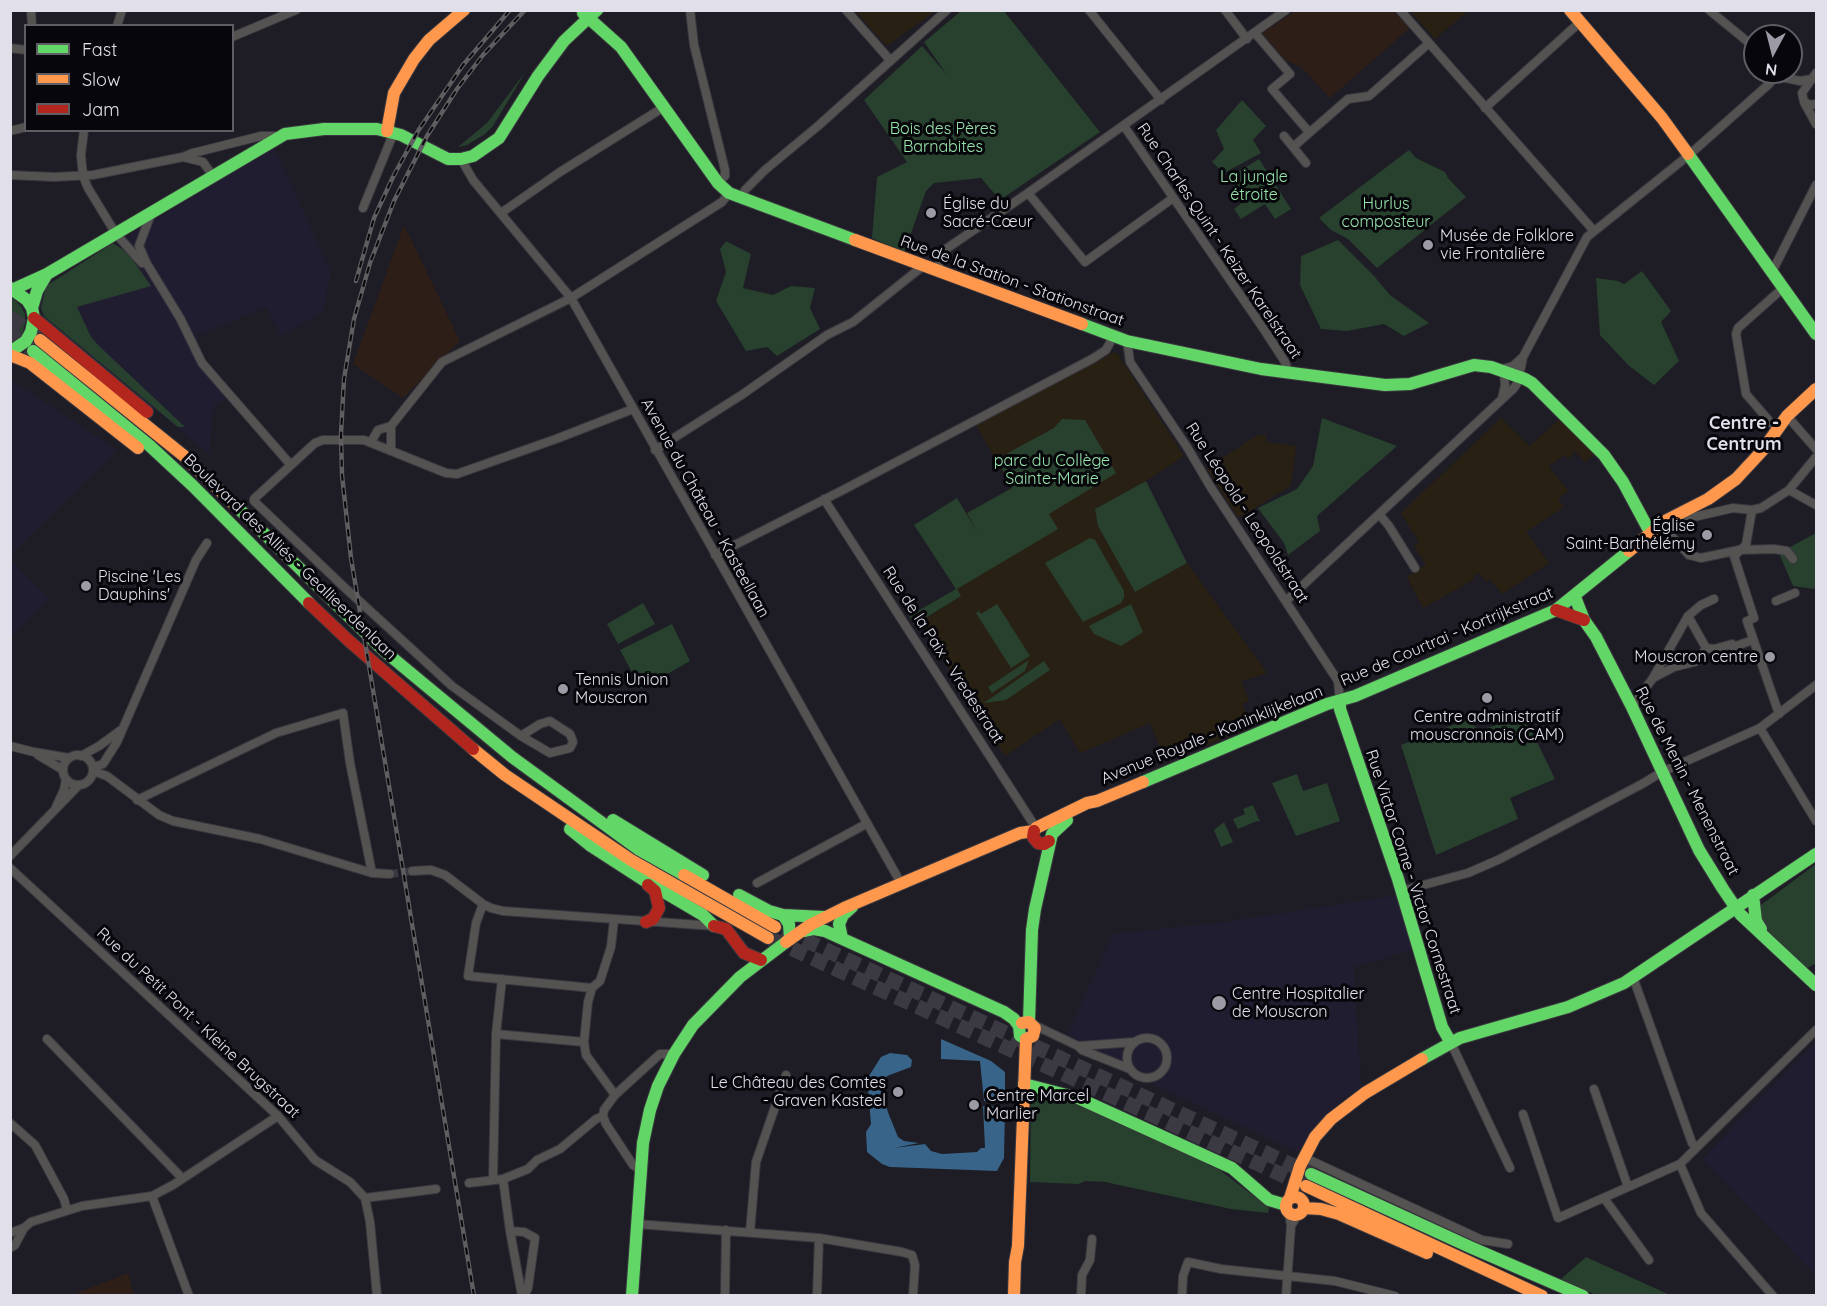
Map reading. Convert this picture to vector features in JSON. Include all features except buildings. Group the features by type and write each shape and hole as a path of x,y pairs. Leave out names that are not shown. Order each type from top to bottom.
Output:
{"main road":[{"path":"390,131 394,93 414,59 429,40 464,10"},
{"path":"1570,10 1656,110 1816,334"},
{"path":"12,289 47,274 280,136 324,129 360,128 390,131 445,158 461,159 478,153 499,138 538,76 547,50 558,36 588,13"},
{"name":"Rue de la Station - Stationstraat","path":"588,13 621,47 718,183 729,193 1127,341 1239,365 1396,385 1417,382 1469,366 1491,367 1519,377"},
{"path":"47,274 37,291 31,332 26,341 10,354 30,363 137,447 175,468"},
{"path":"12,289 27,300 33,313 187,449 215,484"},
{"name":"Boulevard des Alliés - Geallieerdenlaan","path":"768,938 631,860 505,775 437,719 348,640 175,468 36,346 155,431 215,484 283,554 383,650 552,788 638,849 775,927"},
{"path":"1519,377 1532,383 1604,455 1623,482 1651,534"},
{"name":"Rue de Courtrai - Kortrijkstraat","path":"1340,701 1566,603 1664,522 1708,499 1740,476 1756,459 1786,416 1816,389"},
{"path":"1566,603 1584,620"},
{"name":"Rue de Menin - Menenstraat","path":"1566,603 1584,620 1596,637 1632,707 1699,850 1735,908 1816,985"},
{"name":"Avenue Royale - Koninklijkelaan","path":"632,1296 643,1143 650,1110 674,1054 699,1019 748,970 824,917 1020,833 1043,832 1087,803 1097,801 1340,701"},
{"name":"Rue Victor Corne - Victor Cornestraat","path":"1340,701 1340,709 1401,891 1442,1027 1451,1043"},
{"path":"505,775 591,846 703,915 748,970"},
{"path":"552,788 570,793 708,878 769,911 783,915 824,917"},
{"path":"1014,1296 1034,919 1047,861 1043,832"},
{"path":"1297,1200 1303,1157 1322,1128 1345,1107 1451,1043 1568,1007 1633,977 1816,854"},
{"path":"642,879 655,891 659,908 653,919 646,922"},
{"name":"Rue de Menin - Menenstraat","path":"1754,895 1756,921 1775,947"},
{"path":"842,938 839,924 843,915 853,906"},
{"path":"783,915 789,924 790,939"},
{"path":"714,926 726,929 744,953 761,960"},
{"path":"801,932 820,929 842,938 1004,1012 1028,1030"},
{"path":"1004,1012 1021,1008 1029,992"},
{"path":"1024,1084 1078,1098 1232,1168 1269,1200 1297,1200 1470,1247 1583,1296"},
{"path":"1297,1200 1339,1214 1466,1270 1532,1296"},
{"path":"1297,1200 1542,1296"}],"street":[{"path":"234,36 296,10"},
{"path":"690,10 694,45 725,170 725,176 718,183"},
{"path":"846,10 890,60"},
{"path":"742,198 745,190 765,170 818,126 946,10"},
{"path":"1089,10 1161,100"},
{"path":"1225,10 1247,39"},
{"path":"936,271 946,249 1028,194 1286,10"},
{"path":"1400,10 1594,231"},
{"path":"1708,10 1743,38"},
{"path":"1485,108 1580,22"},
{"path":"1255,33 1290,74 1272,88 1310,132"},
{"path":"1293,147 1348,99 1369,96 1429,43"},
{"path":"1803,99 1803,91 1814,76"},
{"path":"1286,602 1516,386 1523,357 1582,245 1594,231 1689,155 1764,84"},
{"path":"1793,84 1815,122"},
{"path":"1803,99 1816,106 1815,122"},
{"path":"501,213 560,172 664,107"},
{"name":"Rue Charles Quint - Keizer Karelstraat","path":"1124,126 1265,331 1285,362 1289,373"},
{"path":"363,208 390,131"},
{"path":"84,132 81,147 83,176 116,234 153,275"},
{"path":"10,175 83,176 114,172 183,157 261,136 280,136"},
{"path":"1284,136 1306,163"},
{"path":"183,157 203,162 213,176"},
{"name":"Avenue du Château - Kasteellaan","path":"461,159 473,180 571,298 902,885"},
{"path":"1772,272 1816,185"},
{"path":"370,442 378,430 391,426 442,362 571,298 722,202 729,193"},
{"path":"1028,194 1085,262 1173,198"},
{"path":"151,214 139,246 142,256 177,312 202,363 290,464"},
{"path":"655,450 743,394 758,381 827,335 853,322 923,266"},
{"path":"1778,428 1746,394 1737,331 1783,288"},
{"path":"715,555 1092,359 1106,350 1113,337"},
{"name":"Rue Léopold - Leopoldstraat","path":"1127,341 1130,362 1338,681 1340,701"},
{"path":"1491,367 1510,368 1523,357"},
{"path":"1502,399 1505,385 1504,373"},
{"path":"521,736 540,724 550,721 570,734 573,742 570,748 550,753 521,736 439,675 254,499 290,464 319,441 370,442 446,473 458,474 633,409"},
{"path":"1786,416 1816,449"},
{"path":"391,426 392,451"},
{"path":"1664,522 1733,508 1752,510 1761,508 1789,490 1816,457"},
{"path":"1789,490 1816,505"},
{"name":"Rue de la Paix - Vredestraat","path":"824,499 1043,832"},
{"path":"1752,510 1746,545 1734,556 1754,618 1747,621 1779,714"},
{"path":"1379,514 1415,568"},
{"path":"1664,522 1689,555 1701,558 1739,550 1787,551 1793,559"},
{"path":"34,752 74,785 89,781 93,769 104,764 117,742 196,560 207,543"},
{"path":"1776,601 1795,593"},
{"path":"1632,707 1653,678 1691,614 1714,599"},
{"path":"1691,614 1706,648"},
{"path":"1706,648 1714,649 1732,644 1733,647 1753,640"},
{"path":"1653,678 1674,667 1698,661 1706,648"},
{"path":"1401,891 1483,867 1642,784 1662,771 1760,728 1816,684"},
{"path":"137,800 276,733 343,712 350,763 372,873"},
{"path":"1760,728 1816,821"},
{"path":"10,746 69,758 81,756 121,730"},
{"path":"81,756 87,758 93,769 107,776 159,815 172,821 260,839 372,873 390,874"},
{"path":"55,810 64,790 63,766 69,758"},
{"path":"10,856 68,799 79,785"},
{"path":"757,883 866,824"},
{"name":"Rue du Petit Pont - Kleine Brugstraat","path":"10,868 279,1116 315,1160 350,1182 364,1198"},
{"path":"412,871 431,870 445,874 491,908 614,920 714,926"},
{"path":"483,904 476,923 468,976 592,988"},
{"path":"614,920 611,946 600,981 592,988 588,1002 584,1042 586,1054 615,1095"},
{"path":"1633,977 1692,1143 1696,1147"},
{"path":"493,1180 496,1034 502,979"},
{"path":"1028,1030 1051,1034 1082,1050 1130,1069 1138,1076 1152,1077 1161,1072 1167,1060 1165,1050 1158,1041 1148,1038 1135,1042 1078,1046"},
{"path":"1523,1114 1558,1218 1680,1164 1816,1030"},
{"path":"496,1034 584,1042"},
{"path":"47,1039 182,1178"},
{"path":"1130,1069 1127,1055 1129,1048 1135,1042"},
{"name":"Rue Victor Corne - Victor Cornestraat","path":"1451,1043 1510,1168"},
{"path":"1092,1054 1096,1045"},
{"path":"641,1170 633,1165 603,1116 607,1105 615,1095 660,1054 674,1054"},
{"path":"750,1232 756,1162 786,1075"},
{"path":"1594,1089 1628,1187"},
{"path":"12,1241 31,1222 67,1210 152,1196 279,1116"},
{"path":"469,1183 503,1179 528,1169 537,1160 560,1149 596,1119 603,1116"},
{"path":"10,1124 35,1145 64,1199 67,1210"},
{"path":"1303,1157 1482,1240 1508,1245"},
{"path":"1680,1164 1701,1213 1773,1296"},
{"path":"503,1179 510,1231 523,1296"},
{"path":"377,1296 370,1222 364,1198 436,1189"},
{"path":"152,1196 189,1296"},
{"path":"1604,1198 1649,1260"},
{"path":"1286,1296 1297,1200"},
{"path":"637,1224 819,1238 912,1255 915,1265 913,1296"},
{"path":"12,1241 24,1228"},
{"path":"725,1296 726,1230"},
{"path":"510,1231 524,1232 535,1238 528,1288 523,1296"},
{"path":"818,1296 819,1238"},
{"path":"1081,1296 1082,1275 1090,1260 1092,1239"},
{"path":"1182,1296 1183,1276 1188,1262 1221,1269 1351,1284 1395,1296"}],"shaded area":[{"path":"1297,10 1393,11 1410,28 1330,98 1301,67 1285,60 1262,33"},
{"path":"855,11 935,11 887,46"},
{"path":"1410,11 1468,11 1435,39"},
{"path":"274,147 331,272 323,312 281,336 266,307 196,336 205,362 231,390 227,399 214,405 209,454 46,321 39,304 50,284"},
{"path":"404,225 460,341 403,398 353,364"},
{"path":"1114,352 1117,353 1184,456 1146,481 1095,509 1098,526 1135,592 1187,563 1267,673 1241,681 1249,701 1242,704 1251,727 1166,762 1150,723 1080,753 1060,719 1005,756 920,622 961,596 956,589 996,565 967,513 1012,488 976,425"},
{"path":"10,380 117,450 11,555"},
{"path":"1562,417 1597,453 1585,462 1574,450 1572,452 1574,454 1568,459 1565,455 1549,466 1568,491 1558,499 1564,507 1526,532 1549,563 1502,594 1490,579 1486,582 1479,573 1473,576 1475,579 1423,608 1407,577 1426,564 1414,546 1419,542 1401,513 1501,418 1530,446"},
{"path":"1258,435 1266,435 1266,442 1296,446 1291,486 1238,518 1206,468"},
{"path":"11,560 49,598 10,638"},
{"name":"Centre Hospitalier de Mouscron","path":"1399,895 1415,949 1354,967 1361,1087 1346,1097 1316,1124 1298,1152 1065,1040 1113,934 1218,923"},
{"path":"1816,1041 1816,1276 1702,1159"},
{"path":"128,1273 134,1295 72,1295"}],"green space":[{"name":"Bois des Pères Barnabites","path":"961,11 1004,11 1100,132 1000,200 981,178 934,183 926,191 904,253 872,238 877,177 907,162 864,100 922,46 947,75 924,42"},
{"path":"526,71 493,126 467,145 458,147 487,123"},
{"path":"1242,100 1266,126 1253,140 1261,153 1224,173 1212,162 1224,149 1216,130"},
{"name":"Hurlus composteur","path":"1409,150 1416,158 1445,172 1466,197 1377,268 1348,239 1331,230 1319,218"},
{"name":"La jungle étroite","path":"1259,159 1291,209 1275,219 1265,204 1241,219 1234,209 1243,202 1228,178"},
{"path":"1338,240 1390,295 1429,323 1404,336 1384,324 1347,331 1321,329 1300,285 1301,256"},
{"path":"726,241 751,254 743,288 773,295 791,286 815,288 810,308 820,329 777,356 767,347 746,351 716,301 726,272 720,249"},
{"path":"113,243 128,253 151,286 77,307 91,337 98,345 185,427 178,427 44,316 41,308 46,286"},
{"path":"1642,271 1671,311 1661,322 1679,361 1654,385 1628,365 1600,335 1596,278 1624,284"},
{"path":"11,297 21,306 25,314 25,323 23,332 11,344"},
{"path":"1322,418 1397,446 1317,516 1320,531 1288,555 1284,543 1258,508 1297,489 1313,466"},
{"name":"parc du Collège Sainte-Marie","path":"1062,419 1085,420 1116,473 1049,514 1058,529 957,589 961,596 914,625 909,616 956,589 914,525 957,498 978,533 967,513 1012,488 997,459 1054,428"},
{"path":"1146,481 1187,563 1135,592 1098,526 1095,509"},
{"path":"1816,533 1816,586 1814,589 1793,586 1779,553"},
{"path":"1090,538 1095,540 1124,591 1124,597 1121,603 1083,622 1045,563"},
{"path":"643,603 655,624 618,644 607,624"},
{"path":"997,604 1030,656 1011,668 976,613 979,611 981,614"},
{"path":"1131,604 1143,632 1121,646 1094,634 1089,626"},
{"path":"672,624 690,661 641,689 620,650"},
{"path":"1029,660 1025,671 992,693 988,687"},
{"path":"1044,661 1050,670 1006,700 984,703"},
{"path":"1525,717 1555,779 1510,798 1518,819 1436,855 1401,745 1466,720 1480,730"},
{"path":"1297,774 1303,791 1327,783 1340,821 1296,836 1272,783"},
{"path":"1253,805 1260,822 1257,821 1238,829 1233,819 1245,814 1243,809"},
{"path":"1224,822 1233,842 1221,847 1214,830"},
{"path":"1816,864 1816,963 1806,969 1761,926 1758,912 1761,905"},
{"path":"1042,1093 1075,1102 1220,1170 1269,1208 1268,1213 1231,1209 1105,1182 1086,1181 1078,1184 1030,1182 1031,1099 1035,1094"},
{"path":"1586,1257 1670,1295 1596,1295 1561,1279"}],"water":[{"path":"941,1039 991,1061 1005,1072 1005,1102 984,1101 980,1061 941,1059"},
{"path":"890,1053 907,1055 912,1060 911,1067 887,1076 882,1094 898,1137 904,1141 919,1143 894,1148 925,1144 931,1151 942,1154 977,1152 985,1148 983,1106 1005,1107 1004,1158 997,1171 890,1167 882,1164 867,1152 866,1132 871,1124 867,1079 881,1057"}],"tunnel":[{"path":"10,317 40,340"},
{"path":"10,333 33,351"},
{"path":"390,874 412,871"},
{"path":"783,930 1311,1174"},
{"path":"771,939 1306,1186"}],"railway":[{"path":"356,281 374,218 418,131 463,65 510,10"},
{"path":"474,1296 351,558 342,475 341,434 344,379 354,319 370,263 394,201 427,136 457,89 483,55 525,10"}],"traffic: fast":[{"path":"14,289 47,274 285,134 324,129 377,129 401,135 448,159 473,156 499,138 538,76 564,41 597,10"},
{"path":"583,13 621,47 718,183 729,193 855,240"},
{"path":"1688,154 1816,334"},
{"path":"32,308 37,291 47,274"},
{"path":"10,288 27,300 34,318 26,341 10,352"},
{"path":"1082,324 1127,341 1261,369 1385,385 1410,384 1474,365 1491,367 1525,379 1532,383 1604,455 1623,482 1651,534"},
{"path":"33,351 150,446 309,603"},
{"path":"235,505 383,650 512,757 638,849 684,875"},
{"path":"1143,782 1327,704 1355,696 1556,610 1629,551"},
{"path":"1575,597 1584,620 1596,637 1632,707 1699,850 1723,889 1740,914 1816,985"},
{"path":"1340,701 1340,709 1398,879 1442,1027 1451,1043"},
{"path":"613,820 703,875"},
{"path":"1029,1022 1032,930 1035,909 1052,834 1067,820"},
{"path":"570,829 591,846 642,879 703,915 714,926"},
{"path":"1422,1059 1460,1038 1568,1007 1624,983 1816,854"},
{"path":"739,895 769,911 783,915 824,917"},
{"path":"1753,895 1756,921 1761,929"},
{"path":"842,938 839,924 843,915 852,907"},
{"path":"783,915 789,924 790,939"},
{"path":"805,931 814,929 825,931 1004,1012 1014,1019 1019,1026 1020,1036 1026,1039"},
{"path":"632,1296 643,1143 658,1086 674,1054 693,1025 740,977 786,942"},
{"path":"1024,1084 1078,1098 1232,1168 1269,1200 1286,1205"},
{"path":"1311,1174 1583,1296"}],"traffic: slow":[{"path":"387,131 394,93 414,59 429,40 464,10"},
{"path":"1570,10 1662,118 1688,154"},
{"path":"855,240 1082,324"},
{"path":"40,340 184,456 235,505"},
{"path":"10,355 30,363 138,448"},
{"path":"1629,551 1667,520 1708,499 1736,479 1762,451 1787,416 1816,389"},
{"path":"473,749 505,775 631,860 768,938"},
{"path":"786,942 810,925 844,908 1020,833 1034,831 1087,803 1143,782"},
{"path":"684,875 775,927"},
{"path":"1022,1023 1029,1022 1035,1028 1033,1036 1026,1039"},
{"path":"1014,1296 1026,1039"},
{"path":"1290,1198 1300,1166 1315,1137 1331,1119 1365,1093 1422,1059"},
{"path":"1306,1186 1542,1296"},
{"path":"1291,1197 1299,1197 1304,1202 1304,1206 1302,1213 1291,1215 1286,1210 1286,1202 1291,1197"},
{"path":"1304,1208 1321,1209 1339,1214 1427,1253"}],"traffic: jam":[{"path":"34,318 147,412"},
{"path":"309,603 473,749"},
{"path":"1556,610 1584,620"},
{"path":"1034,831 1033,837 1038,843 1044,844 1049,841"},
{"path":"646,922 653,919 659,908 655,891 648,885"},
{"path":"714,926 726,929 744,953 761,960"}],"place":[{"name":"Église du Sacré-Cœur","path":"931,213"},
{"name":"Musée de Folklore vie Frontalière","path":"1428,245"},
{"name":"Église Saint-Barthélémy","path":"1707,535"},
{"name":"Piscine 'Les Dauphins'","path":"86,586"},
{"name":"Mouscron centre","path":"1770,657"},
{"name":"Tennis Union Mouscron","path":"563,689"},
{"name":"Centre administratif mouscronnois (CAM)","path":"1487,698"},
{"name":"Centre Hospitalier de Mouscron","path":"1219,1003"},
{"name":"Le Château des Comtes - Graven Kasteel","path":"898,1092"},
{"name":"Centre Marcel Marlier","path":"974,1105"}],"district":[{"name":"Centre - Centrum","path":"1744,434"}]}
